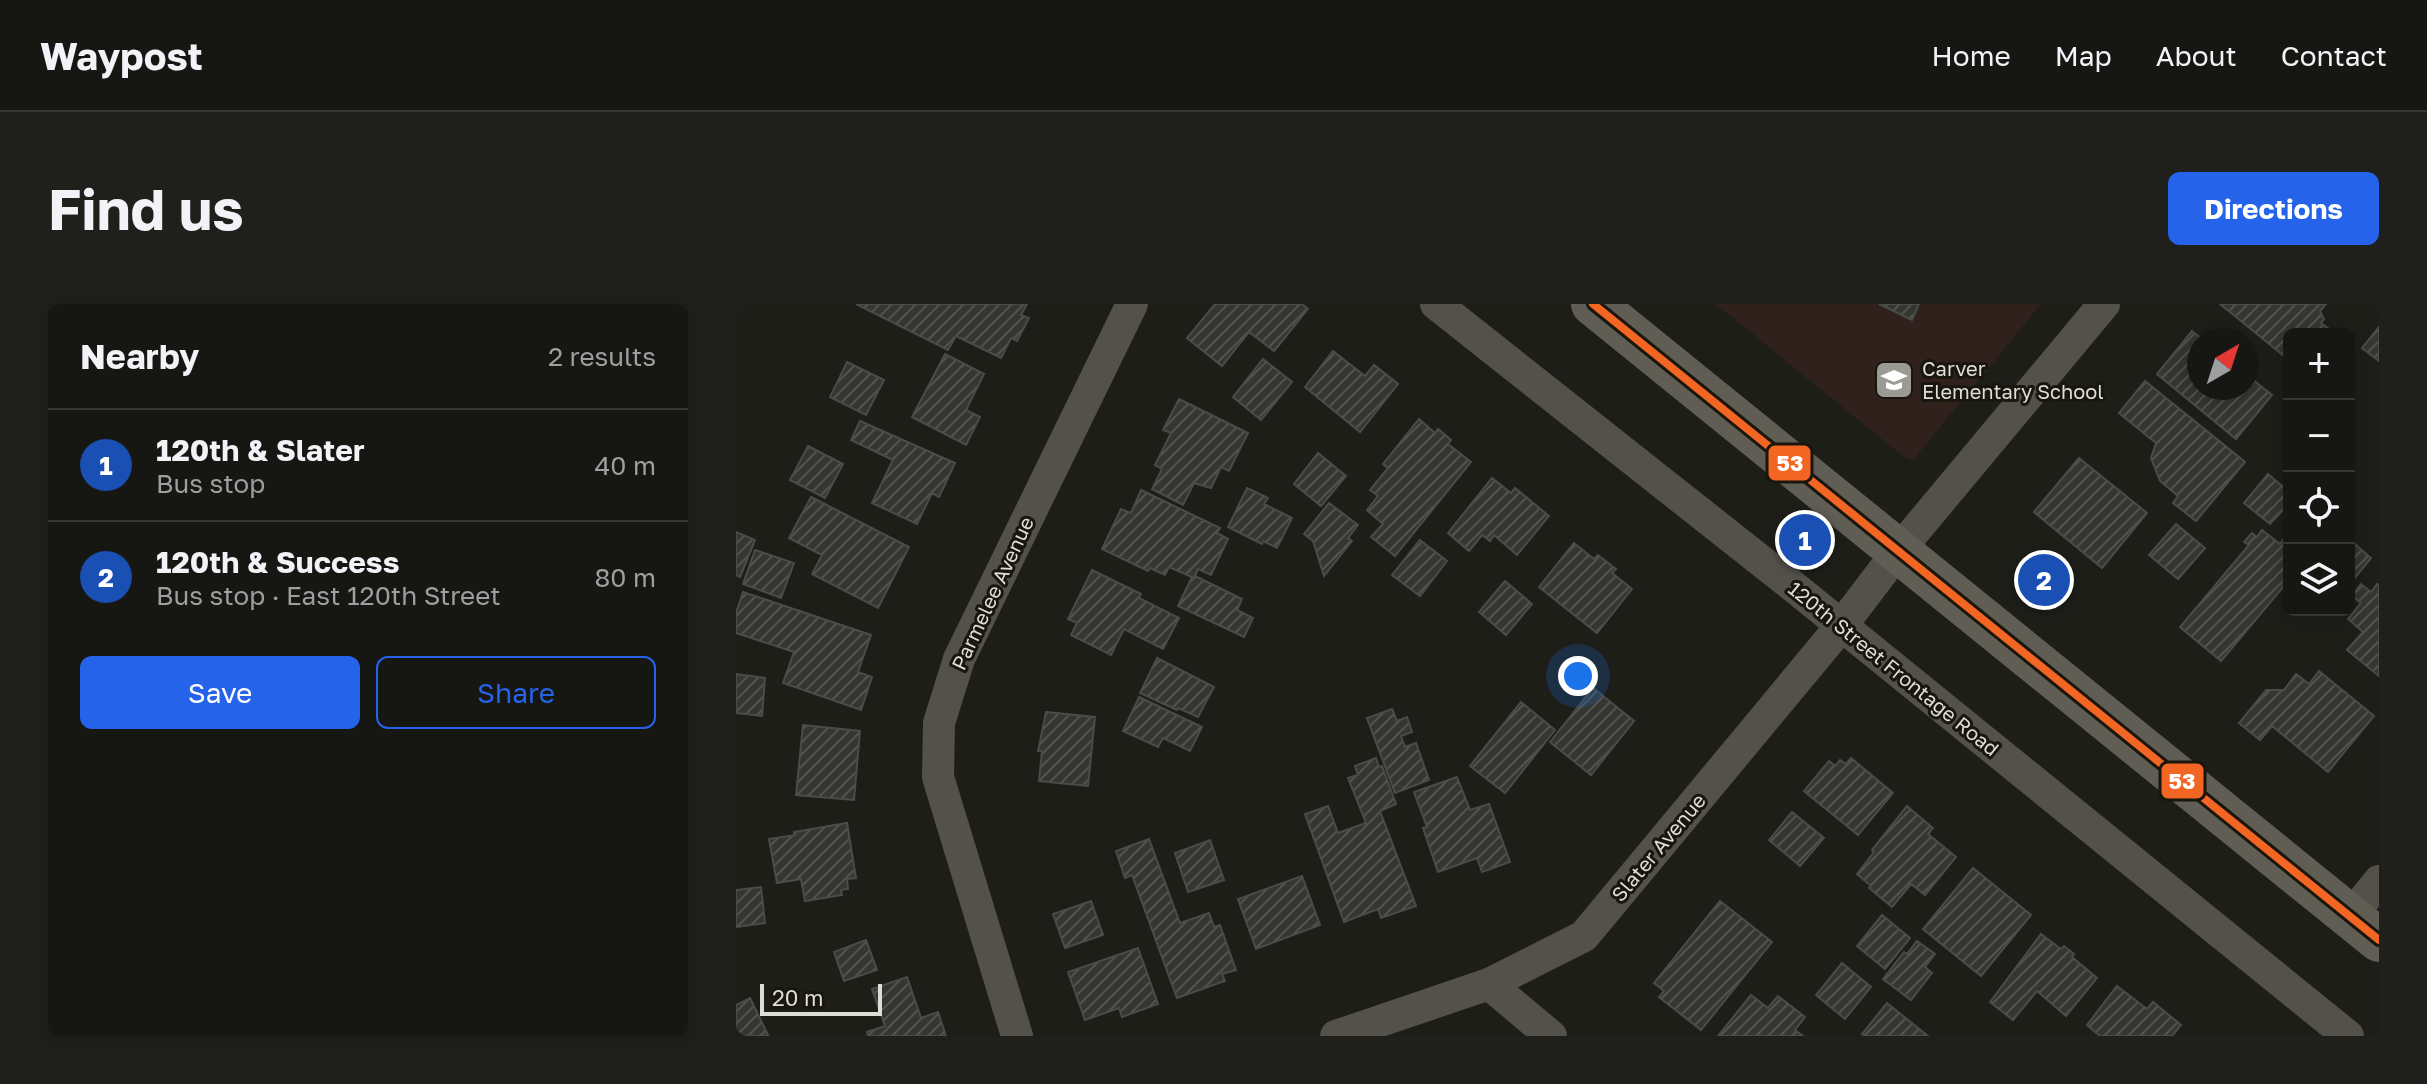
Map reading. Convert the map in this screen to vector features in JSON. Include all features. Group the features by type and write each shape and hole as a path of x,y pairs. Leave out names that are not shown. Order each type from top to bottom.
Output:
{"street":[{"name":"Parmelee Avenue","path":"1017,1036 938,777 939,723 959,659 1132,304"},
{"name":"120th Street Frontage Road","path":"1436,304 1842,625 2348,1036"},
{"path":"1593,304 2365,928 2379,881"},
{"name":"Slater Avenue","path":"1336,1036 1489,984 1584,936 2104,304"},
{"path":"1489,984 1551,1036"}],"shaded area":[{"name":"Carver Elementary School","path":"1716,304 2041,304 1913,460 1904,457"}],"building":[{"path":"856,304 1027,304 1021,315 1029,318 1017,341 1011,338 1001,358 956,336 948,350"},
{"path":"1215,304 1302,304 1308,309 1274,351 1249,332 1222,366 1187,338"},
{"path":"1879,304 1919,304 1912,320"},
{"path":"2220,304 2326,304 2320,311 2324,319 2321,323 2328,328 2283,328 2283,355 2259,336 2259,328 2250,328"},
{"path":"2379,327 2379,361 2362,348"},
{"path":"2187,337 2187,399 2157,374"},
{"path":"1333,351 1365,376 1374,365 1398,384 1360,432 1305,387"},
{"path":"945,354 984,374 966,410 980,417 966,445 912,417"},
{"path":"1263,359 1292,382 1261,420 1233,397"},
{"path":"847,362 884,380 866,415 830,397"},
{"path":"2145,381 2245,462 2196,521 2173,503 2178,496 2160,481 2151,458 2156,443 2119,413"},
{"path":"2259,385 2272,395 2236,439 2189,400 2259,400"},
{"path":"1179,399 1248,433 1229,471 1221,467 1211,488 1194,483 1183,505 1152,489 1162,469 1155,465 1171,433 1163,430"},
{"path":"1419,419 1435,433 1438,429 1451,440 1448,444 1471,462 1395,556 1371,537 1383,524 1367,510 1378,496 1370,490 1388,468 1383,464"},
{"path":"860,421 955,463 939,497 932,493 917,524 872,503 893,460 851,440"},
{"path":"808,446 843,464 825,498 790,480"},
{"path":"1318,453 1346,476 1321,506 1294,484"},
{"path":"2079,458 2147,513 2102,568 2034,512"},
{"path":"2268,474 2283,487 2283,510 2270,524 2244,503"},
{"path":"1492,478 1511,493 1515,488 1549,516 1517,555 1494,535 1490,541 1482,535 1469,551 1448,533"},
{"path":"1247,488 1268,498 1264,504 1292,518 1277,548 1228,527"},
{"path":"1141,490 1220,528 1217,533 1228,539 1211,575 1198,569 1195,576 1242,599 1237,610 1253,618 1244,637 1178,606 1192,577 1169,567 1165,575 1150,568 1148,571 1102,549 1121,509 1131,513"},
{"path":"811,497 909,547 878,608 812,574 822,555 789,538"},
{"path":"1329,503 1358,525 1348,538 1352,541 1324,576 1313,541 1304,534"},
{"path":"2176,524 2205,548 2178,579 2149,555"},
{"path":"2262,530 2280,544 2283,540 2283,587 2221,661 2180,627 2249,545 2244,542 2252,533 2257,537"},
{"path":"736,532 755,540 740,577 736,575"},
{"path":"1420,540 1447,561 1420,596 1392,575"},
{"path":"1574,543 1594,559 1598,555 1616,569 1612,573 1632,589 1597,633 1539,587"},
{"path":"2355,544 2371,558 2355,578"},
{"path":"755,550 794,563 781,598 743,584"},
{"path":"1092,570 1141,594 1139,598 1179,618 1163,649 1124,629 1111,655 1071,635 1077,623 1068,619"},
{"path":"1505,581 1532,604 1506,635 1479,612"},
{"path":"2361,584 2371,592 2377,584 2379,586 2379,676 2347,650 2363,632 2348,619 2355,616 2361,603 2355,598 2355,592"},
{"path":"743,592 871,635 858,672 872,677 861,710 783,683 794,652 736,633 736,613"},
{"path":"1157,658 1214,687 1198,717 1140,693"},
{"path":"2319,671 2374,716 2328,772 2272,726 2260,740 2239,723 2266,690 2284,690 2296,674 2309,684"},
{"path":"736,674 765,678 762,716 736,713"},
{"path":"1593,688 1634,721 1591,775 1550,742"},
{"path":"1139,697 1202,727 1190,751 1163,738 1158,747 1123,731"},
{"path":"1521,702 1555,730 1505,793 1470,766"},
{"path":"1392,709 1397,721 1407,717 1412,732 1401,736 1405,747 1416,743 1429,780 1395,793 1367,718"},
{"path":"1046,712 1095,717 1088,786 1039,781 1042,751 1038,751"},
{"path":"803,725 860,731 854,800 796,795"},
{"path":"1376,758 1396,804 1380,811 1416,906 1381,918 1378,909 1344,922 1305,814 1328,806 1338,833 1366,823 1348,778 1358,775 1355,766"},
{"path":"1851,758 1893,793 1858,835 1804,791 1829,761 1835,766 1840,760 1846,764"},
{"path":"1457,777 1470,810 1489,804 1510,862 1482,872 1477,858 1438,872 1414,792"},
{"path":"1907,806 1933,828 1928,834 1956,857 1925,895 1911,884 1892,907 1857,874"},
{"path":"1792,812 1824,838 1800,866 1769,840"},
{"path":"847,823 856,878 847,879 848,889 841,890 842,895 805,901 801,879 777,883 769,839"},
{"path":"1149,839 1180,923 1209,913 1214,927 1220,925 1236,970 1222,974 1225,981 1177,998 1132,875 1125,878 1116,851"},
{"path":"1210,840 1224,880 1188,892 1175,853"},
{"path":"1973,868 2031,915 1981,976 1923,929"},
{"path":"1302,876 1320,925 1256,949 1238,899"},
{"path":"761,887 765,923 736,927 736,890"},
{"path":"1091,901 1103,935 1065,948 1053,914"},
{"path":"1720,901 1772,942 1701,1030 1659,997 1664,991 1654,983"},
{"path":"1882,915 1910,938 1885,969 1857,946"},
{"path":"2041,934 2061,949 2064,946 2097,978 2066,1016 2037,991 2013,1020 1990,1002"},
{"path":"866,940 877,970 844,981 834,952"},
{"path":"1917,941 1935,954 1925,967 1932,973 1911,1000 1883,979"},
{"path":"1138,948 1158,1004 1122,1017 1119,1008 1085,1020 1068,972"},
{"path":"1842,963 1871,987 1845,1019 1816,995"},
{"path":"907,977 921,1018 938,1012 946,1036 868,1036 867,1032 885,1026 872,989"},
{"path":"2117,986 2147,1009 2153,1002 2181,1025 2172,1036 2100,1036 2087,1025"},
{"path":"1751,995 1768,1008 1778,996 1805,1017 1795,1030 1803,1036 1718,1036"},
{"path":"750,998 766,1036 736,1036 736,1005"},
{"path":"1887,1003 1928,1036 1862,1034"}],"transit line":[{"name":"53","path":"1593,304 2379,940"}],"place":[{"name":"Carver Elementary School","path":"1894,380"},
{"name":"120th & Slater","path":"1805,540"},
{"name":"120th & Success","path":"2044,580"}]}
